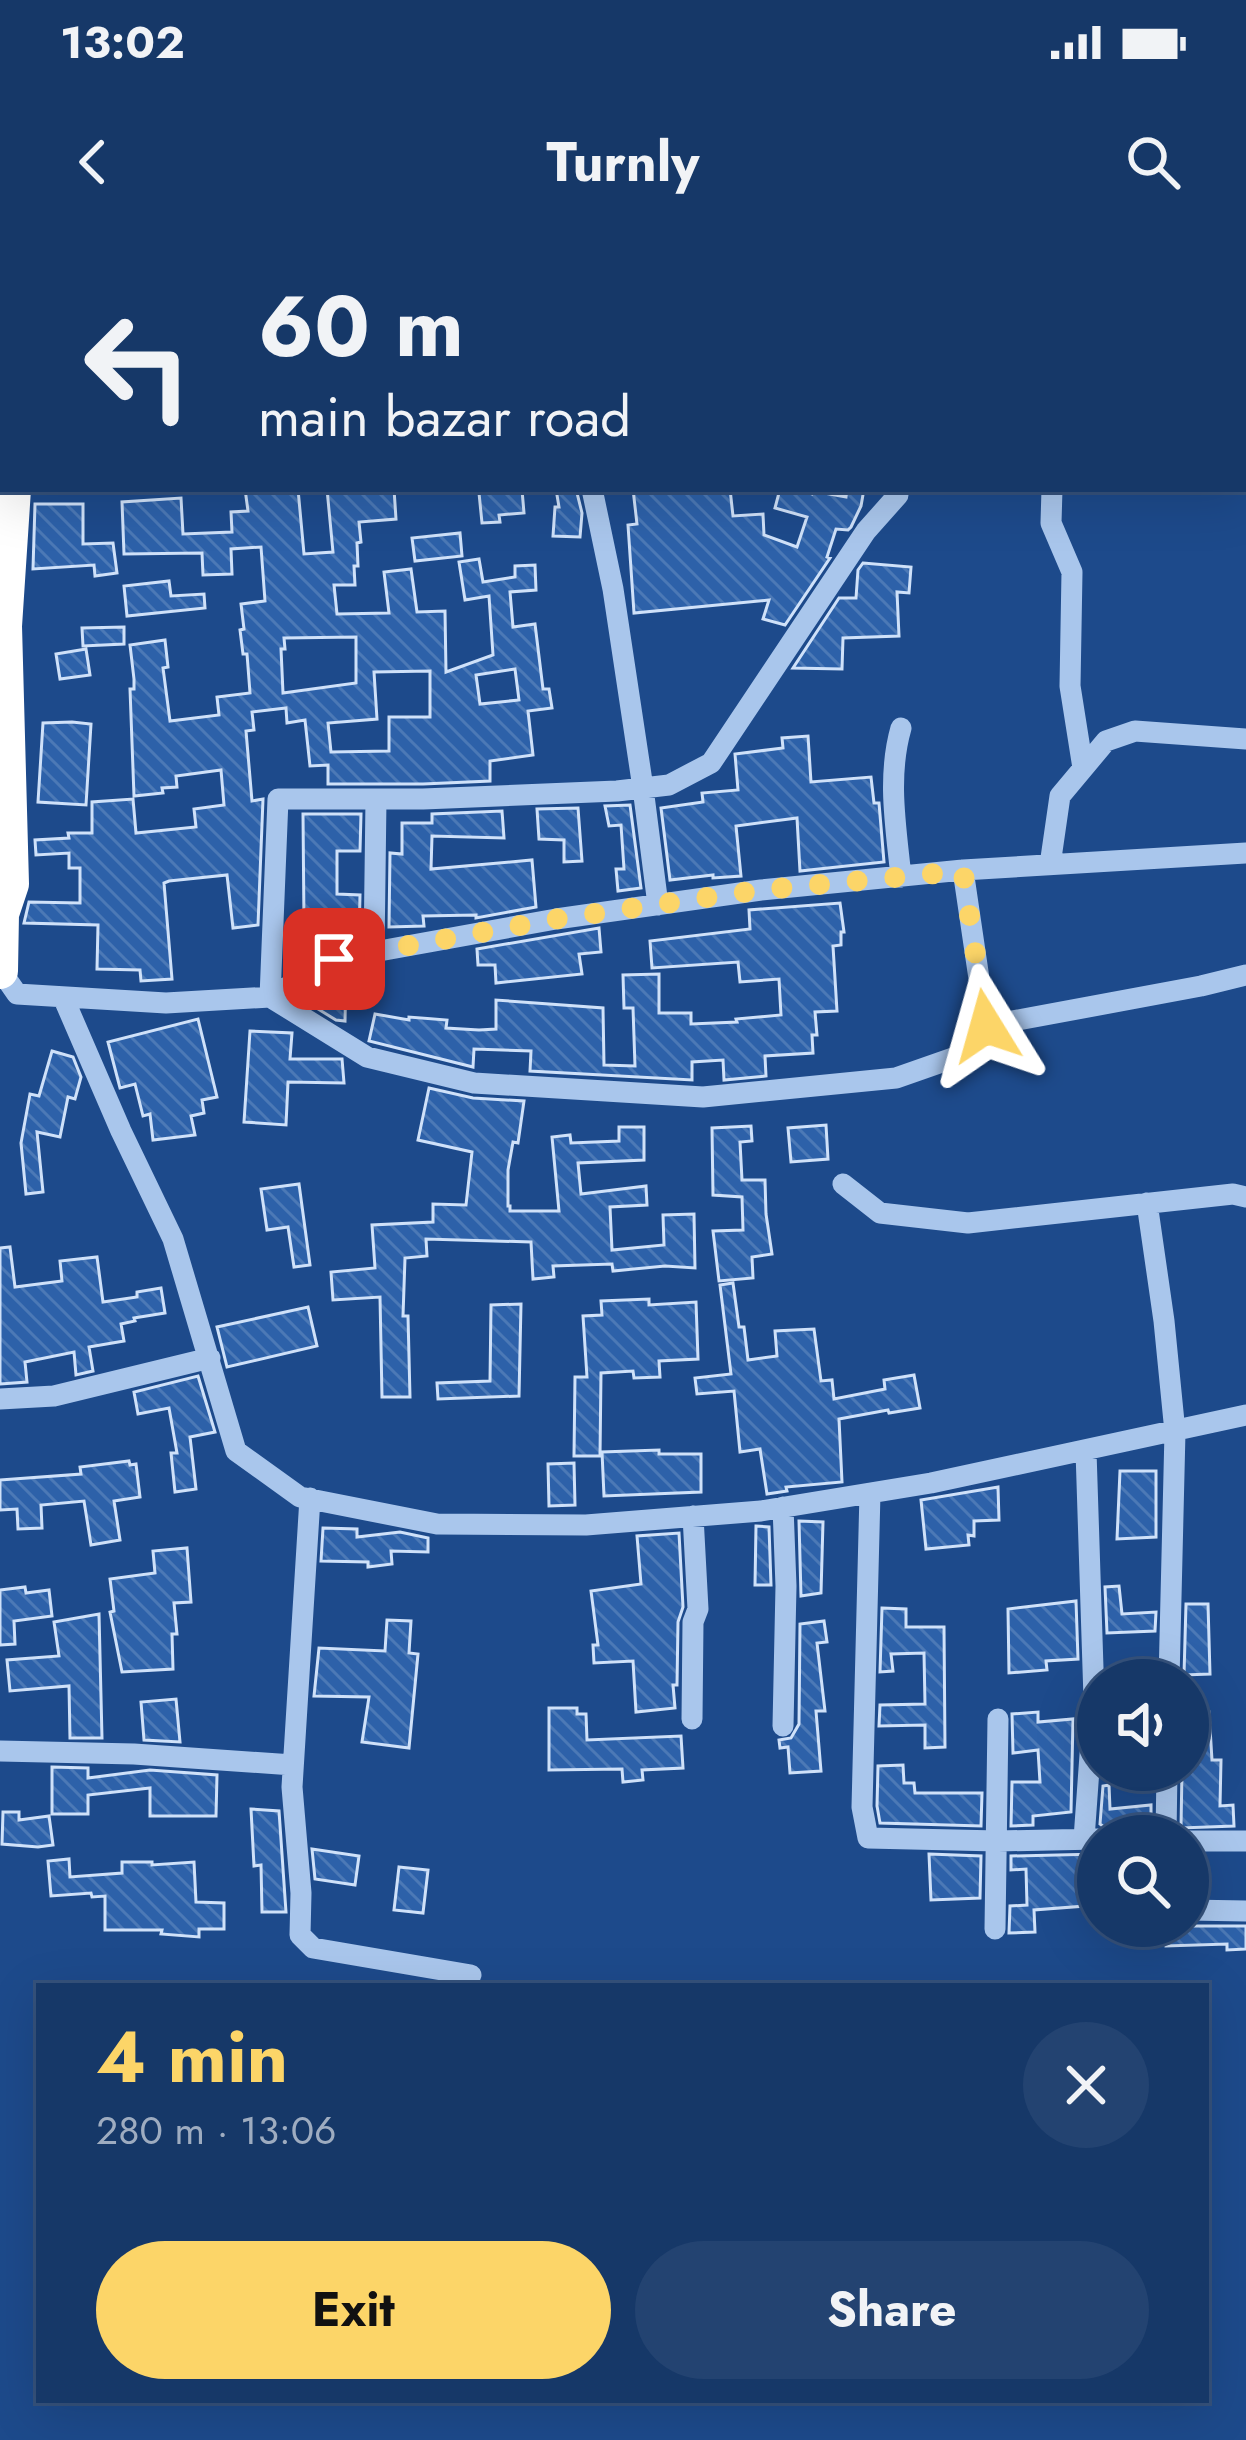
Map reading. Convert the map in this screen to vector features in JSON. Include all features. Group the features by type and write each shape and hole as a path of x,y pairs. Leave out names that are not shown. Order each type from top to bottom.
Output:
{"highway":[{"path":"0,971 1,912 10,884 4,626 13,492"}],"street":[{"path":"593,492 613,590 658,905"},
{"path":"1052,492 1051,523 1072,572 1070,686 1083,768"},
{"path":"270,997 278,800 669,785 711,763 866,531 898,495"},
{"path":"901,728 892,798 902,877"},
{"path":"1049,865 1060,796 1106,741 1135,731 1246,739"},
{"path":"374,952 376,799"},
{"path":"0,971 17,994 166,1003 270,997 334,959 556,919 760,890 1246,853"},
{"path":"963,871 986,1026"},
{"path":"270,997 367,1057 474,1083 704,1097 896,1078 956,1057 986,1026 1246,975"},
{"path":"63,997 172,1239 236,1451 300,1496 436,1524 586,1525 693,1516 931,1484 1246,1415"},
{"path":"843,1184 880,1213 968,1223 1233,1194 1246,1197"},
{"path":"1148,1203 1175,1432 1170,1659"},
{"path":"0,1400 54,1396 210,1358"},
{"path":"1086,1451 1094,1699 1092,1815"},
{"path":"869,1493 862,1808 868,1838 1077,1839"},
{"path":"310,1498 292,1787 300,1935 313,1948 471,1975"},
{"path":"782,1726 783,1507"},
{"path":"692,1719 693,1622 698,1610 693,1516"},
{"path":"995,1929 998,1719"},
{"path":"0,1751 293,1765"},
{"path":"1209,1841 1246,1841"},
{"path":"1209,1910 1246,1911"}],"building":[{"path":"245,492 298,492 304,554 333,552 327,492 394,492 396,519 359,522 355,585 334,585 337,614 389,613 384,572 411,569 417,612 445,611 446,672 493,655 489,596 465,600 459,562 479,559 483,582 515,577 515,566 535,565 536,590 510,592 513,627 535,624 543,689 549,689 552,708 528,711 533,755 490,761 490,781 423,784 328,784 328,765 310,766 305,720 287,723 286,708 252,712 254,730 246,731 252,801 263,799 258,925 233,928 227,875 164,883 172,979 141,981 140,970 97,969 98,925 24,923 29,902 80,903 80,868 69,868 69,853 36,855 35,840 92,833 92,802 133,799 136,833 196,827 194,809 224,805 221,770 176,776 177,787 134,796 130,645 165,640 168,667 163,668 170,721 219,715 217,697 250,693 240,630 244,629 241,604 265,601 261,547 231,549 232,574 203,575 202,553 124,554 122,502 181,498 183,534 232,532 231,512 248,511","holes":["356,637 356,683 283,693 284,638","515,669 519,700 480,704 476,675","430,671 430,717 389,717 389,751 331,752 328,723 377,719 374,672"]},
{"path":"522,492 524,513 499,515 500,522 482,523 479,493"},
{"path":"556,492 577,492 582,513 580,537 553,536 555,507 559,507"},
{"path":"633,492 730,492 733,516 763,514 764,535 797,547 807,517 775,508 779,492 846,497 847,492 863,492 851,527 836,529 830,558 785,625 763,619 769,600 634,613 628,525 637,524"},
{"path":"35,504 83,504 83,544 113,543 117,573 95,576 94,565 33,569"},
{"path":"460,533 462,556 415,561 412,538"},
{"path":"863,563 911,567 909,593 897,592 899,636 843,638 842,669 793,668 839,598 856,598"},
{"path":"169,581 171,596 204,594 205,608 127,616 124,586"},
{"path":"124,627 124,644 83,646 82,628"},
{"path":"86,649 90,675 60,679 56,654"},
{"path":"43,723 91,724 86,805 38,802"},
{"path":"808,736 811,782 871,777 874,803 879,803 884,862 800,871 797,818 736,826 741,876 670,880 661,808 703,802 702,793 738,790 735,754 783,748 782,738"},
{"path":"630,805 641,888 618,891 616,869 624,869 621,825 609,826 605,806"},
{"path":"578,808 582,861 564,862 564,840 539,839 537,809"},
{"path":"502,811 504,838 432,836 431,869 532,860 536,907 476,918 423,916 424,926 389,927 390,853 402,854 402,823 432,823 432,814"},
{"path":"303,814 361,814 360,851 337,851 337,894 360,895 359,939 295,941 295,925 304,924"},
{"path":"840,903 844,932 841,945 833,946 837,1011 815,1012 813,1053 765,1056 766,1076 724,1080 723,1060 692,1062 692,1080 530,1071 531,1051 474,1049 473,1067 369,1041 375,1014 447,1020 446,1028 479,1030 496,1029 496,1000 603,1008 604,1065 635,1066 633,1008 624,1008 623,975 659,974 659,1013 691,1013 691,1024 781,1015 779,979 740,982 738,962 652,968 650,941 750,929 749,910"},
{"path":"599,928 601,952 579,954 582,974 496,983 495,965 478,965 477,949"},
{"path":"334,977 346,977 345,1021 318,1009 318,986"},
{"path":"198,1019 217,1097 202,1100 204,1113 191,1116 195,1135 153,1140 150,1114 143,1116 135,1084 120,1088 108,1042"},
{"path":"250,1031 292,1033 290,1059 342,1059 344,1083 288,1082 286,1125 244,1122"},
{"path":"52,1051 73,1057 81,1077 75,1099 68,1097 60,1137 37,1132 43,1192 26,1194 21,1143 30,1094 39,1096"},
{"path":"429,1088 473,1098 524,1101 518,1143 513,1142 508,1170 510,1211 559,1211 552,1137 570,1135 571,1143 619,1141 619,1127 644,1127 644,1160 578,1163 581,1194 646,1186 647,1205 610,1207 612,1250 664,1245 663,1215 694,1214 695,1268 613,1271 612,1264 553,1266 554,1277 533,1279 531,1242 426,1239 427,1256 405,1258 403,1316 408,1316 410,1397 382,1397 380,1297 333,1300 331,1272 375,1268 372,1225 433,1222 433,1204 466,1205 472,1152 418,1140"},
{"path":"826,1125 828,1159 791,1162 788,1128"},
{"path":"751,1126 752,1141 740,1142 742,1180 765,1180 772,1254 752,1257 753,1278 719,1281 713,1231 743,1230 742,1197 713,1195 712,1128"},
{"path":"299,1184 310,1265 294,1267 288,1227 267,1230 261,1189"},
{"path":"10,1247 15,1287 62,1281 60,1261 97,1257 103,1302 161,1288 165,1313 121,1324 124,1341 89,1347 93,1371 76,1375 74,1352 25,1362 27,1382 0,1384 0,1248"},
{"path":"733,1283 748,1360 777,1356 775,1331 814,1329 821,1381 832,1380 834,1399 885,1389 884,1380 914,1375 920,1408 839,1419 842,1482 786,1487 787,1491 767,1494 760,1449 740,1452 734,1391 697,1394 695,1378 731,1374 720,1285"},
{"path":"649,1299 649,1305 696,1302 698,1359 659,1361 660,1377 634,1378 633,1371 601,1373 600,1456 574,1456 575,1377 587,1377 583,1316 602,1315 601,1301"},
{"path":"521,1304 519,1396 438,1399 437,1383 490,1381 491,1305"},
{"path":"308,1307 317,1346 227,1367 217,1327"},
{"path":"198,1376 215,1432 190,1437 196,1489 175,1492 171,1453 177,1453 169,1408 138,1414 134,1392"},
{"path":"659,1450 659,1454 701,1454 701,1492 604,1496 602,1452"},
{"path":"574,1463 575,1505 549,1506 548,1464"},
{"path":"136,1464 140,1497 114,1501 120,1540 91,1545 84,1501 41,1505 42,1528 18,1529 17,1509 0,1510 0,1480 81,1474 80,1467"},
{"path":"1120,1471 1156,1471 1156,1537 1117,1539"},
{"path":"998,1487 999,1520 974,1521 969,1545 926,1549 921,1500"},
{"path":"799,1521 823,1522 821,1593 801,1596"},
{"path":"756,1526 769,1527 771,1585 755,1585"},
{"path":"323,1528 357,1529 357,1537 400,1532 428,1538 428,1552 391,1551 392,1564 368,1567 368,1562 321,1561"},
{"path":"679,1533 683,1607 678,1622 677,1685 673,1685 675,1708 636,1712 633,1661 594,1663 593,1645 598,1645 591,1591 641,1584 637,1536"},
{"path":"187,1548 191,1602 174,1603 173,1669 122,1672 110,1612 114,1611 110,1579 155,1573 153,1551"},
{"path":"1119,1586 1122,1614 1156,1612 1155,1631 1107,1633 1105,1587"},
{"path":"25,1587 26,1593 49,1590 52,1616 14,1621 15,1644 0,1645 0,1590"},
{"path":"1076,1601 1078,1659 1046,1661 1047,1670 1009,1673 1008,1609"},
{"path":"1186,1604 1208,1604 1210,1674 1209,1659 1184,1659"},
{"path":"882,1608 906,1609 906,1627 944,1627 945,1747 925,1748 925,1725 879,1726 880,1705 925,1704 924,1653 891,1654 893,1671 880,1672"},
{"path":"99,1614 102,1738 70,1738 69,1686 10,1691 7,1660 59,1656 54,1622"},
{"path":"387,1620 411,1621 409,1653 418,1654 409,1748 362,1742 369,1697 314,1696 319,1648 385,1651"},
{"path":"824,1621 827,1642 817,1643 825,1711 816,1711 821,1771 790,1773 788,1747 780,1748 779,1740 791,1738 799,1724 800,1624"},
{"path":"176,1699 180,1742 144,1740 141,1702"},
{"path":"549,1708 577,1708 577,1714 586,1714 587,1740 681,1736 683,1768 642,1770 643,1780 623,1782 622,1769 549,1770"},
{"path":"1038,1712 1038,1722 1073,1719 1071,1812 1033,1816 1033,1825 1011,1826 1012,1782 1040,1782 1038,1750 1013,1753 1012,1714"},
{"path":"1209,1712 1212,1760 1221,1760 1220,1806 1233,1805 1234,1826 1209,1827 1209,1815 1181,1815 1182,1791 1209,1791"},
{"path":"903,1765 904,1783 914,1783 915,1793 982,1793 981,1826 880,1823 878,1766"},
{"path":"52,1767 88,1768 88,1778 150,1770 217,1775 216,1816 150,1816 150,1788 88,1795 88,1814 52,1814"},
{"path":"1103,1791 1109,1791 1110,1809 1151,1805 1151,1815 1101,1815"},
{"path":"251,1809 279,1811 286,1912 262,1912 261,1865 254,1866"},
{"path":"3,1812 19,1812 19,1820 49,1816 53,1845 2,1844"},
{"path":"312,1849 359,1856 355,1885 315,1879"},
{"path":"929,1854 981,1856 980,1898 931,1900"},
{"path":"1077,1854 1077,1907 1034,1910 1035,1932 1009,1933 1010,1906 1027,1905 1026,1869 1011,1870 1011,1856"},
{"path":"69,1859 70,1877 122,1873 122,1862 194,1862 196,1902 224,1903 224,1929 199,1929 199,1937 161,1934 162,1930 105,1930 105,1896 51,1896 48,1861"},
{"path":"399,1867 428,1870 423,1913 394,1910"},
{"path":"1209,1926 1246,1926 1246,1949 1227,1950 1227,1944 1209,1945"}],"route":[{"path":"334,959 556,919 760,890 963,871 986,1026"}]}
